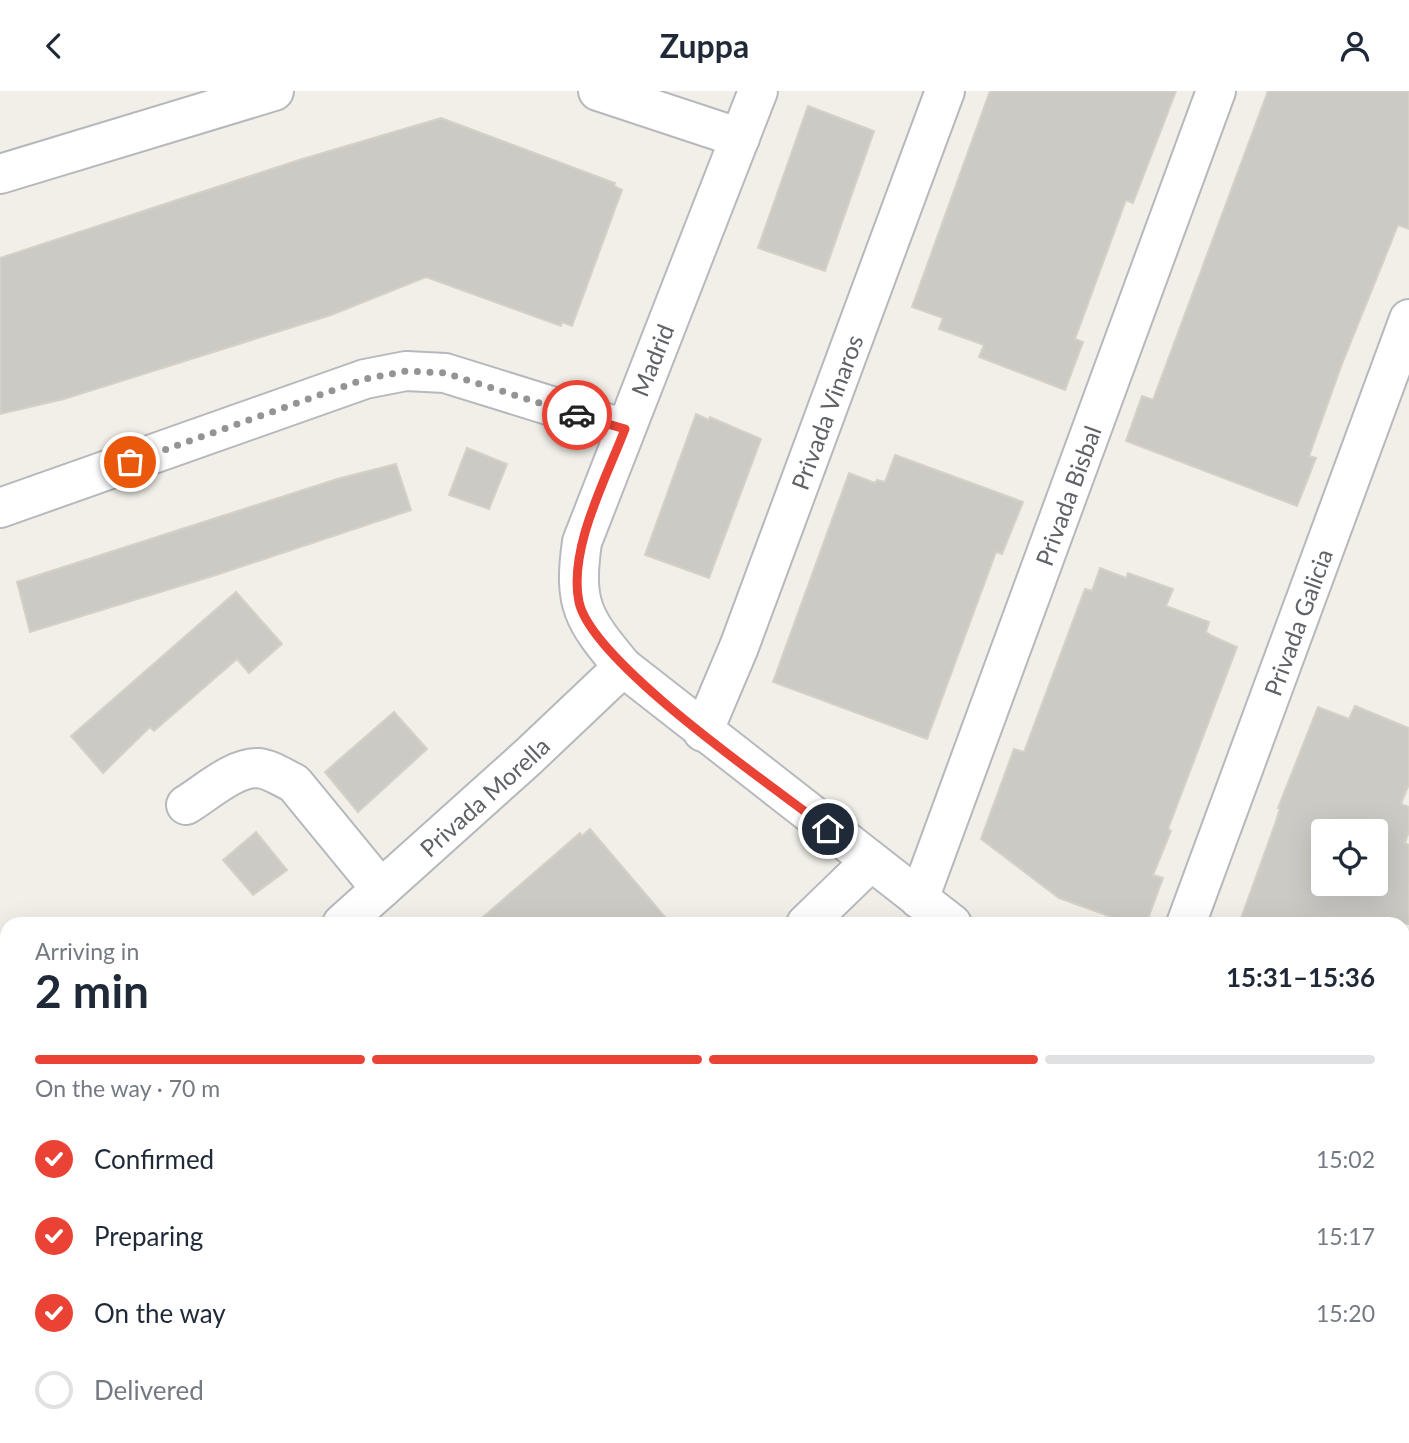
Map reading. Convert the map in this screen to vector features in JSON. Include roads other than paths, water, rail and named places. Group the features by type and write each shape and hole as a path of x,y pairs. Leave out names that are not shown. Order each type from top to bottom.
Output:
{"street":[{"path":"0,174 274,91"},
{"path":"598,91 740,138"},
{"name":"Madrid","path":"758,91 582,542 578,573 579,603 594,632 623,667 943,917"},
{"name":"Privada Vinaros","path":"703,732 744,634 945,91"},
{"name":"Privada Bisbal","path":"919,899 1216,91"},
{"name":"Privada Galicia","path":"1189,917 1409,319"},
{"path":"0,509 365,379 406,371 445,373 625,429"},
{"name":"Privada Morella","path":"350,917 623,667"},
{"path":"186,805 239,771 259,768 274,774 294,783 381,889"},
{"path":"813,917 870,862"}]}
